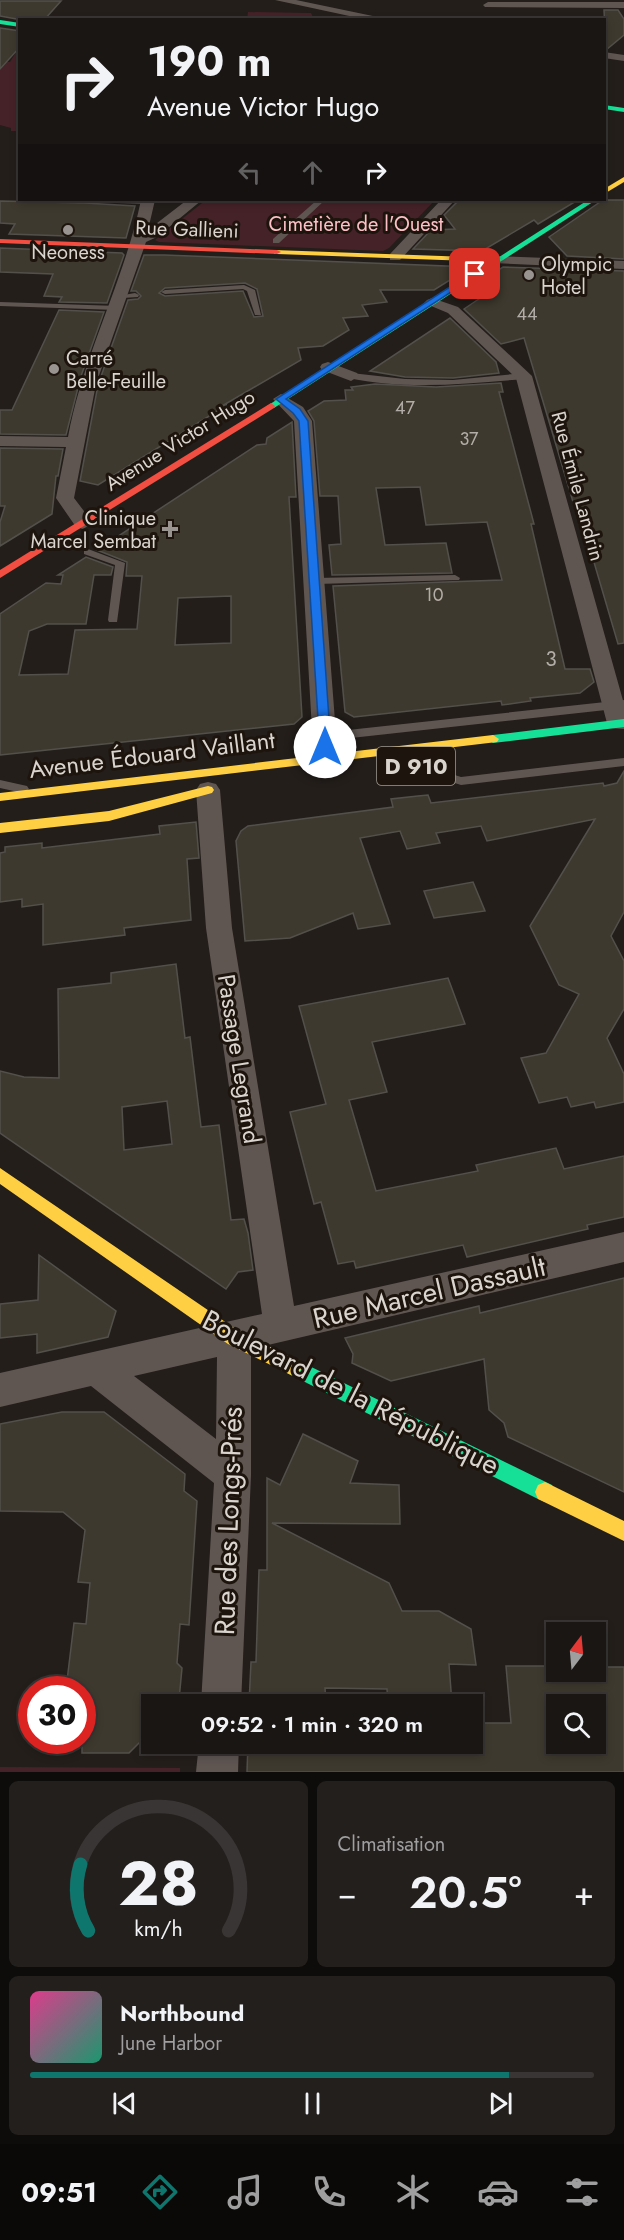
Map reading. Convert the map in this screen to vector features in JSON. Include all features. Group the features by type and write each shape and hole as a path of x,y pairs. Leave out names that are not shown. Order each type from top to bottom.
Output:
{"street":[{"path":"280,0 376,18"},
{"path":"493,17 487,2 624,5"},
{"path":"320,8 323,18"},
{"path":"0,22 18,25"},
{"path":"606,55 624,58"},
{"path":"606,107 624,110"},
{"path":"606,191 624,179"},
{"path":"83,523 65,498 75,442 92,370 125,300 147,201"},
{"path":"139,243 194,201"},
{"path":"395,256 447,201"},
{"name":"Avenue Victor Hugo","path":"0,575 124,500 328,367 590,201"},
{"name":"Rue Gallieni","path":"0,242 139,243 172,248 624,265"},
{"path":"432,303 453,310 524,376"},
{"path":"328,367 351,376"},
{"name":"Rue Émile Landrin","path":"524,376 607,676 618,704 621,723"},
{"path":"280,399 297,411 303,421 316,581 325,747"},
{"path":"0,441 75,442"},
{"name":"Avenue Édouard Vaillant","path":"0,797 621,723"},
{"name":"Avenue Édouard Vaillant","path":"128,768 325,747 380,750"},
{"name":"D 910","path":"409,767 449,762"},
{"name":"Avenue Édouard Vaillant","path":"0,782 35,777"},
{"name":"Avenue Édouard Vaillant","path":"77,805 214,789"},
{"name":"Avenue Édouard Vaillant","path":"0,828 109,816 214,789"},
{"name":"Passage Legrand","path":"214,789 219,928 281,1326"},
{"name":"Boulevard de la République","path":"0,1175 234,1338 624,1531"},
{"name":"Rue Marcel Dassault","path":"0,1390 624,1247"},
{"name":"Rue des Longs-Prés","path":"222,1694 233,1475 234,1338"},
{"path":"96,1368 233,1475"},
{"path":"217,1772 218,1754"}],"lane":[{"path":"276,241 320,201"},
{"path":"165,292 249,288 258,313"},
{"path":"0,304 125,300"},
{"path":"351,376 405,382 453,382 524,376"},
{"path":"88,552 120,563 113,620"},
{"path":"316,581 455,578"},
{"name":"Avenue Édouard Vaillant","path":"325,747 348,734 618,704"},
{"path":"409,767 462,781 624,762"},
{"path":"0,782 37,792"}],"green space":[{"path":"248,12 311,13 314,18 247,18"},
{"path":"18,49 18,131 11,131 11,128 0,125 0,62 10,62"},
{"name":"Cimetière de l'Ouest","path":"205,201 434,201 389,248 383,251 159,242 155,240"},
{"path":"0,1767 180,1768 180,1772 0,1772"}],"building":[{"path":"0,1 61,1 46,18 18,19 0,16"},
{"path":"604,10 618,10 624,19 624,35 606,50 606,18"},
{"path":"0,28 18,31 18,49 0,69"},
{"path":"624,200 624,259 567,256 549,237 602,201"},
{"path":"0,201 135,206 126,238 9,234 15,224 0,223"},
{"path":"458,201 576,201 538,224 534,220 482,251 413,249 431,230 455,229 444,215"},
{"path":"0,248 122,253 124,255 107,303 59,302 62,297 44,296 53,274 0,272"},
{"path":"144,255 471,267 434,290 380,290 387,302 362,305 368,316 343,318 349,330 323,346 298,348 301,360 222,406 227,405 98,485 80,481 98,385 128,300 138,299 141,296 136,291 131,291","holes":["245,283 257,289 263,316 254,317 243,291 165,296 159,293 165,288"]},
{"path":"503,267 624,271 624,643 618,644 524,338 501,344 464,309 498,286 469,289"},
{"path":"59,310 104,312 81,376 66,435 0,434 0,410 12,410"},
{"path":"450,318 496,362 499,373 453,378 405,377 370,371"},
{"path":"501,383 503,392 499,392 534,524 531,524 565,669 590,669 594,682 580,693 530,698 531,701 502,705 501,701 354,717 345,712 333,586 502,580 487,522 426,525 420,487 376,488 385,545 446,543 452,573 332,575 329,545 341,544 338,496 320,496 314,421 308,411 324,401 346,400 345,390 353,390 351,387 375,384 436,387"},
{"path":"292,422 296,497 289,497 302,717 294,724 0,755 0,614 46,583 61,584 63,575 58,575 86,557 113,567 111,575 94,575 86,624 47,624 29,631 19,675 68,674 75,630 137,629 142,576 126,576 127,562 97,550 257,445 266,444 267,438","holes":["231,596 231,643 175,645 178,598"]},
{"path":"0,448 63,449 58,476 56,476 52,514 0,546 0,522 5,506 0,506"},
{"path":"624,771 624,912 611,936 624,961 624,1009 607,1038 624,1074 624,1102 596,1108 594,1102 571,1107 567,1097 539,1103 521,1058 546,1053 579,994 559,985 530,926 595,819 487,841 481,826 436,833 440,843 407,849 400,831 360,838 390,924 358,929 353,913 290,938 245,941 236,841 241,831 248,826 393,807 391,799 428,795 431,803 603,783 604,786 617,783"},
{"path":"196,822 199,858 187,859 191,920 124,928 125,935 43,945 43,904 22,907 22,899 0,902 0,853 5,852 5,847 42,843 42,848 160,834 159,826"},
{"path":"473,882 485,911 434,918 424,891"},
{"path":"176,964 185,1038 190,1037 201,1127 219,1125 231,1220 244,1219 248,1233 253,1270 238,1272 226,1289 0,1133 0,1071 24,1077 59,1078 58,989 111,983 111,973","holes":["167,1101 172,1144 124,1150 122,1107"]},
{"path":"448,978 465,1024 372,1042 387,1092 349,1100 376,1191 478,1171 476,1165 556,1148 564,1169 624,1156 624,1217 587,1225 588,1229 467,1257 463,1245 356,1268 354,1261 338,1264 321,1202 314,1204 290,1112 326,1104 299,1006"},
{"path":"39,1255 116,1311 108,1337 37,1353 37,1334 0,1338 0,1304 38,1300"},
{"path":"624,1278 624,1492 508,1437 504,1423 489,1410 484,1359 391,1381 352,1363 353,1354 345,1338 479,1306 480,1313"},
{"path":"62,1412 104,1412 185,1474 184,1491 197,1501 189,1625 180,1624 177,1663 182,1668 180,1694 141,1694 141,1741 129,1753 96,1753 96,1676 68,1676 74,1623 86,1624 90,1583 78,1582 85,1530 63,1512 0,1511 0,1424"},
{"path":"303,1434 358,1461 350,1483 399,1485 400,1524 272,1523 389,1583 402,1611 439,1611 471,1629 476,1665 449,1664 451,1694 387,1694 387,1689 325,1688 325,1694 249,1694 251,1662 256,1662 259,1570 267,1570 267,1478 280,1485"},
{"path":"506,1666 546,1666 546,1682 606,1682 606,1667 624,1667 624,1772 247,1772 248,1754 483,1754 483,1723 511,1723"}],"traffic: fast":[{"path":"0,22 18,25"},
{"path":"606,107 624,110"},
{"path":"271,406 590,201"},
{"path":"493,739 624,723"},
{"path":"293,1367 545,1492"}],"traffic: slow":[{"path":"606,191 624,179"},
{"path":"277,252 497,260"},
{"path":"0,797 493,739"},
{"path":"0,828 109,816 208,790"},
{"path":"0,1175 234,1338 293,1367"},
{"path":"545,1492 624,1531"}],"traffic: jam":[{"path":"0,241 277,252"},
{"path":"0,575 271,406"}],"place":[{"name":"Neoness","path":"68,230"},
{"name":"Olympic Hotel","path":"529,275"},
{"name":"Carré Belle-Feuille","path":"54,369"},
{"name":"Clinique Marcel Sembat","path":"170,529"}],"route":[{"path":"325,747 316,581 303,421 297,411 280,399 475,274"}]}
